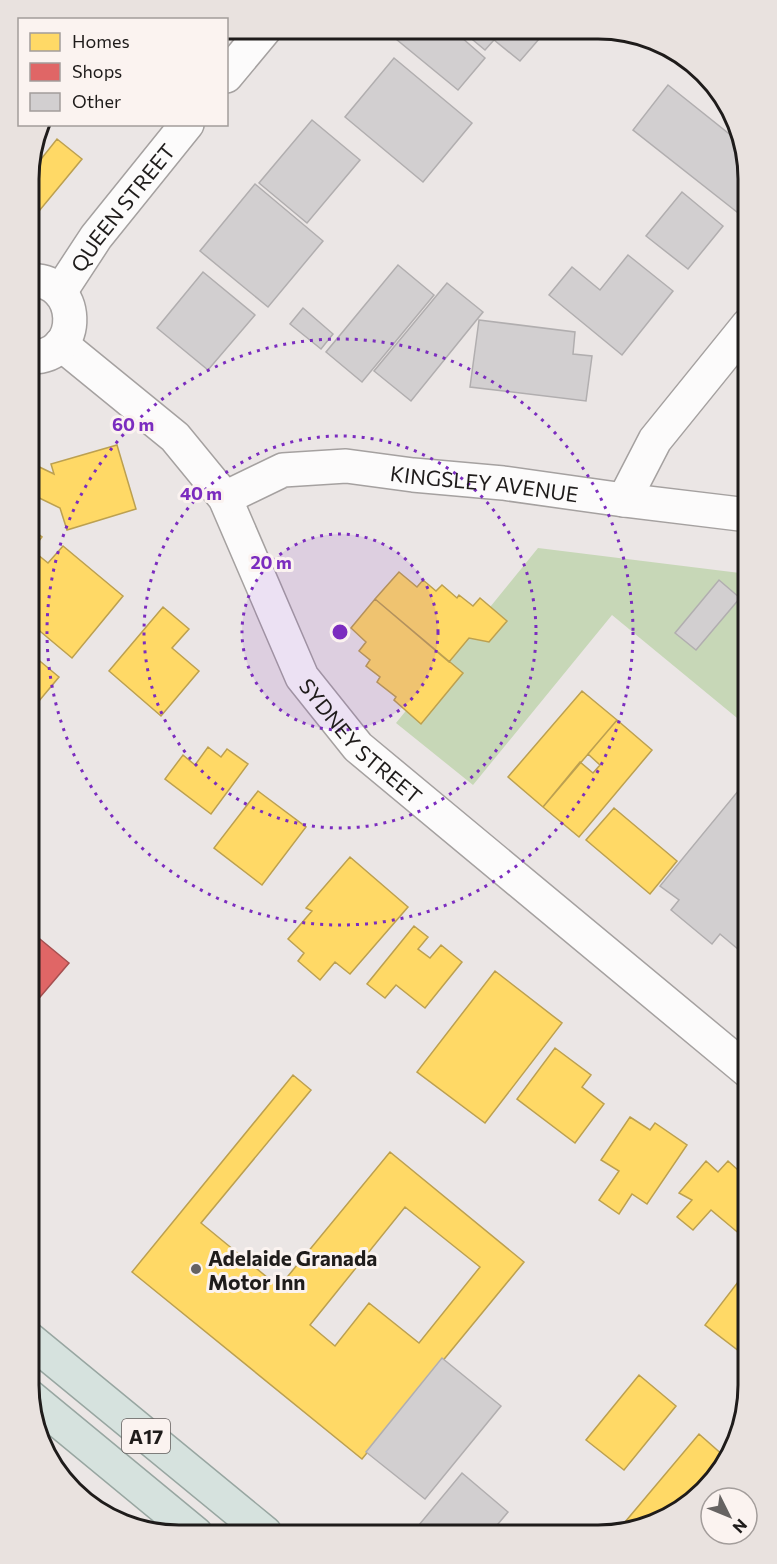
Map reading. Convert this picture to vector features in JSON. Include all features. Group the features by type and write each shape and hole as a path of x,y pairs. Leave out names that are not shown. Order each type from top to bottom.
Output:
{"highway":[{"name":"A17","path":"39,1347 255,1525"},
{"name":"A17","path":"41,1406 185,1525"}],"street":[{"path":"228,74 257,39"},
{"name":"QUEEN STREET","path":"45,287 96,237 185,126"},
{"path":"39,357 51,352 61,344 68,332 71,319 68,306 45,287"},
{"path":"624,500 655,440 738,338"},
{"name":"SYDNEY STREET","path":"61,344 176,438 225,498 302,677 358,747 738,1063"},
{"name":"KINGSLEY AVENUE","path":"225,498 283,470 346,466 503,483 738,514"}],"green space":[{"path":"538,548 738,573 738,719 612,615 473,785 396,723"}],"building: Homes":[{"path":"57,139 82,159 39,211 39,170 42,158"},
{"path":"117,445 136,509 67,530 60,508 39,498 39,467 54,474 51,464"},
{"path":"63,546 123,596 72,658 39,630 39,556 48,563"},
{"path":"399,572 417,587 423,580 436,591 442,585 457,598 459,595 473,606 480,598 507,621 489,642 469,638 449,662 375,599"},
{"path":"375,599 463,673 421,724 394,700 396,697 377,682 380,677 366,666 370,660 359,651 366,642 351,628"},
{"path":"163,607 189,629 172,648 199,671 161,716 109,671"},
{"path":"39,660 59,677 39,701"},
{"path":"582,691 617,720 543,807 508,777"},
{"path":"617,720 652,750 579,837 543,807 580,762 593,773 600,765 588,754"},
{"path":"208,747 221,757 227,749 248,764 211,814 165,779 183,755 195,765"},
{"path":"258,791 306,827 262,885 214,848"},
{"path":"614,808 677,861 650,894 586,840"},
{"path":"350,857 408,907 350,974 335,962 320,980 298,961 304,953 288,939 312,911 306,908"},
{"path":"414,926 428,937 418,949 430,958 441,945 462,962 425,1008 396,985 385,998 367,984"},
{"path":"495,971 562,1023 485,1123 417,1072"},
{"path":"555,1048 591,1075 582,1087 604,1104 575,1143 517,1099"},
{"name":"Adelaide Granada Motor Inn","path":"293,1075 311,1090 201,1223 279,1287 390,1152 524,1262 362,1459 132,1272","holes":["405,1207 480,1267 419,1343 369,1303 335,1346 310,1325"]},
{"path":"630,1117 650,1130 655,1123 687,1145 647,1204 632,1194 619,1214 599,1200 619,1171 601,1160"},
{"path":"706,1161 718,1172 728,1161 738,1170 738,1233 711,1210 693,1230 677,1217 692,1200 679,1193"},
{"path":"738,1282 738,1350 705,1325"},
{"path":"639,1375 676,1406 624,1470 586,1440"},
{"path":"699,1434 720,1453 709,1470 690,1490 660,1511 625,1522"}],"building: Shops":[{"path":"39,938 69,963 39,998"}],"building: Other":[{"path":"396,39 463,39 485,58 458,90"},
{"path":"472,39 539,39 520,61 494,40 485,50"},
{"path":"394,58 472,123 423,182 345,117"},
{"path":"668,85 731,136 737,161 738,213 633,130"},
{"path":"312,120 360,160 307,223 259,183"},
{"path":"255,184 323,241 268,307 200,251"},
{"path":"682,192 723,226 688,269 646,236"},
{"path":"628,255 673,291 622,355 549,295 572,267 600,290"},
{"path":"398,265 434,295 362,382 326,352"},
{"path":"203,272 255,315 208,370 157,328"},
{"path":"447,283 483,312 411,401 374,371"},
{"path":"303,308 333,334 321,349 290,324"},
{"path":"479,320 575,332 573,354 592,356 586,401 470,387"},
{"path":"719,580 738,596 738,600 696,650 675,633"},
{"path":"738,791 738,949 720,934 712,944 671,910 679,900 660,886"},
{"path":"442,1358 501,1406 425,1499 366,1452"},
{"path":"462,1473 508,1512 497,1525 419,1525"}],"place":[{"name":"Adelaide Granada Motor Inn","path":"196,1269"}]}
